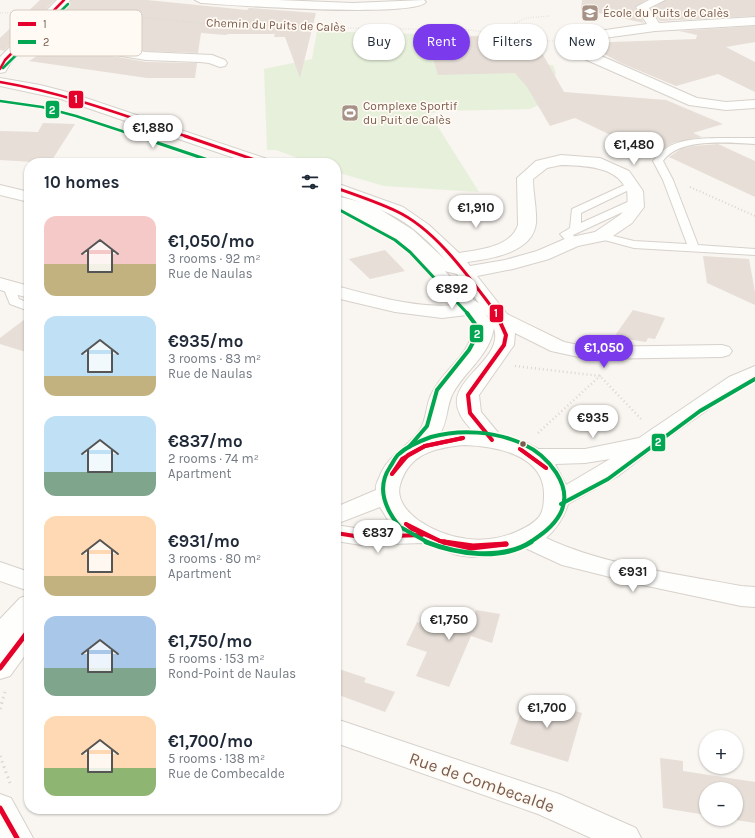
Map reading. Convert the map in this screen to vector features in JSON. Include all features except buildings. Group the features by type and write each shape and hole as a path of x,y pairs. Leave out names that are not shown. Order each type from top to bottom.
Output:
{"street":[{"path":"54,10 64,0"},
{"path":"200,0 353,7 393,6 420,2"},
{"path":"655,27 642,7 659,0"},
{"path":"609,34 655,27 755,21"},
{"path":"2,64 10,55"},
{"path":"142,55 212,59 220,63"},
{"path":"598,60 694,102 726,106 755,104"},
{"path":"0,82 40,89 66,96 249,158"},
{"path":"0,90 46,97 78,110 221,158"},
{"path":"0,95 43,101 78,110"},
{"path":"561,160 600,163 622,174 634,193 636,207 626,219 601,236 574,236 543,255 507,266 451,268 511,245 523,236 527,226 524,191 525,178 542,164 561,160"},
{"path":"0,190 24,196"},
{"path":"341,190 397,211 442,244 451,268 506,335 504,345 493,362 475,383 468,396 470,413 492,440"},
{"path":"341,203 398,235 414,248 451,268 488,312 558,347 588,352 624,353 722,350"},
{"path":"442,244 511,245"},
{"path":"4,285 24,291"},
{"path":"341,293 395,306 442,312 488,312"},
{"path":"488,312 482,339 474,353 442,393 432,429 414,450 398,463 389,478 388,494 394,509 405,523 422,535 443,543 471,548 500,546 525,538 542,527 553,514 558,498 556,483 547,468 527,452"},
{"path":"558,498 610,471 655,436 736,381 755,372"},
{"path":"414,450 437,441 464,438 492,440 527,452 561,458 595,456 621,450 655,436"},
{"path":"341,514 388,494"},
{"path":"341,534 361,537 422,535"},
{"path":"525,538 562,556 585,562 645,577 741,596 755,597"},
{"path":"0,571 24,580"},
{"path":"0,636 24,610"},
{"path":"0,668 24,637"},
{"name":"Rue de Combecalde","path":"341,733 548,804 625,838"},
{"path":"0,808 17,838"},
{"path":"0,833 7,838"}],"lane":[{"path":"694,248 668,180 658,161 660,156 670,148 703,141 755,141"},
{"path":"574,236 634,193"},
{"path":"574,236 576,211 634,193"},
{"path":"601,236 610,241 634,244 755,252"},
{"path":"4,285 14,301 24,305"}],"path":[{"name":"Chemin du Puits de Calès","path":"0,13 10,13"},
{"path":"513,24 526,18 549,16"},
{"name":"Chemin du Puits de Calès","path":"142,17 230,26 470,30 478,31"},
{"path":"527,452 624,353"},
{"path":"493,362 526,369 600,376 624,400 655,436"}],"green space":[{"name":"Complexe Sportif du Puit de Calès","path":"317,31 353,32 353,60 405,60 405,34 413,34 413,60 470,60 470,36 478,36 478,60 514,60 513,64 553,65 556,73 541,104 530,109 440,111 430,114 479,192 384,186 341,173 341,158 298,158 276,150 267,150 264,69 312,59"}],"transit line":[{"name":"1","path":"54,10 64,0"},
{"name":"2","path":"62,10 68,4"},
{"name":"1","path":"0,69 10,55"},
{"name":"2","path":"3,68 17,56"},
{"name":"1","path":"0,82 40,89 66,96 249,158"},
{"name":"2","path":"0,101 42,107 76,116 202,158"},
{"name":"1","path":"341,190 397,211 423,229 455,259 500,318 506,335 504,345 468,395 470,413 492,440"},
{"name":"2","path":"341,211 395,240 410,252 468,314 478,328 476,337 469,350 437,390 427,426 409,447"},
{"name":"2","path":"561,504 608,479 700,411 755,379"},
{"name":"2","path":"400,527 390,515 384,502 383,488 386,473 399,454 418,441 443,434 470,432 498,436 523,444 544,457 558,475 562,485 563,506 559,516 545,533 527,544 507,551 484,554 461,552 439,547 419,539 402,528"},
{"name":"1","path":"425,446 452,439 463,438"},
{"name":"1","path":"425,446 447,440 463,438"},
{"name":"1","path":"392,474 402,459 425,446"},
{"name":"1","path":"392,474 408,455 425,446"},
{"name":"1","path":"520,449 525,451 546,468"},
{"name":"1","path":"520,449 533,457 546,468"},
{"name":"1","path":"406,524 440,541"},
{"name":"1","path":"406,524 412,529 440,541"},
{"name":"1","path":"341,534 361,537 422,535"},
{"name":"1","path":"440,541 473,546 506,544"},
{"name":"1","path":"440,541 471,548 506,544"},
{"name":"1","path":"0,668 24,637"},
{"name":"1","path":"0,808 17,838"}],"place":[{"name":"École du Puits de Calès","path":"590,13"},
{"name":"Complexe Sportif du Puit de Calès","path":"350,113"}]}
